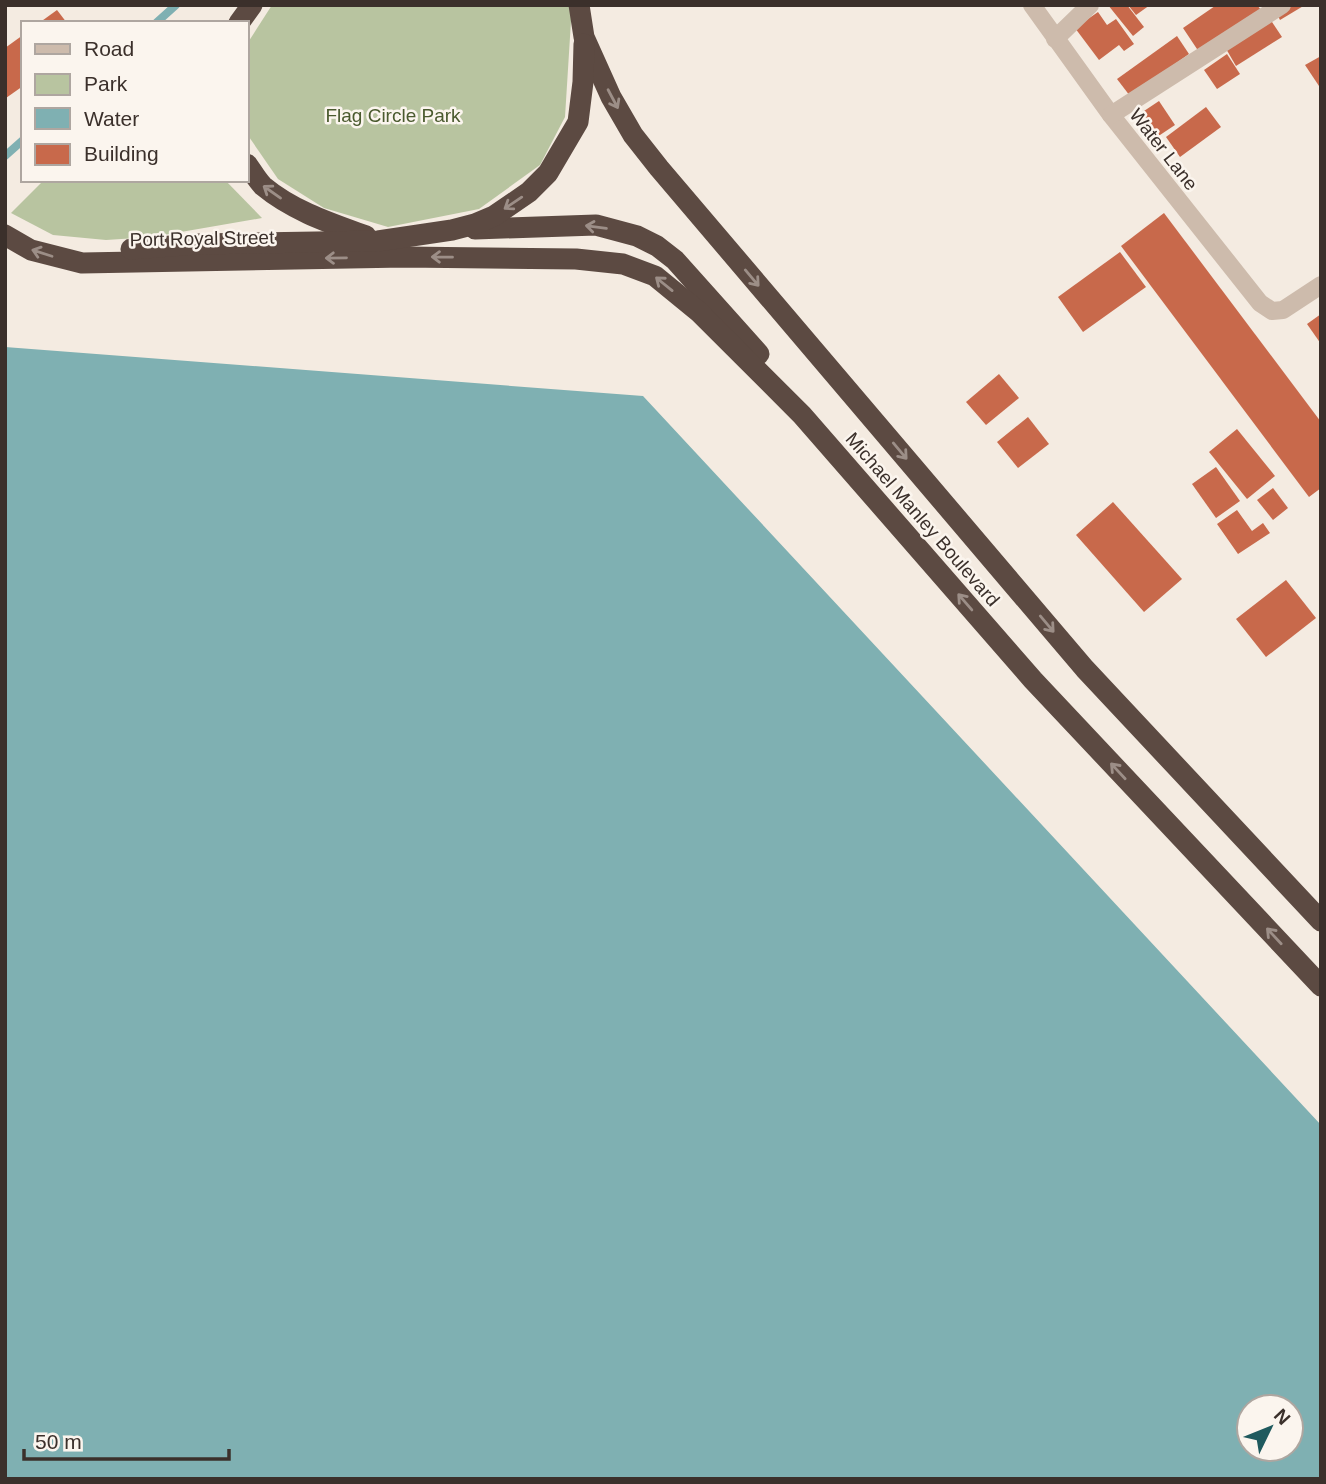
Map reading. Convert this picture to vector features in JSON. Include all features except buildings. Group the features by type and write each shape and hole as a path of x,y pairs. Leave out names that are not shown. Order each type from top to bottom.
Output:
{"highway":[{"path":"240,21 252,5"},
{"name":"Michael Manley Boulevard","path":"579,5 584,37 611,97 633,135 659,168 1085,669 1321,921"},
{"path":"82,263 134,248 198,244 378,241 452,230 494,216 529,192 548,173 578,122 583,82 584,37"},
{"path":"248,165 261,184 292,206 378,241"},
{"path":"452,230 596,225 637,236 657,246 675,260 745,338 782,382 802,415"},
{"name":"Port Royal Street","path":"5,235 31,250 82,263 404,257"},
{"name":"Michael Manley Boulevard","path":"404,257 576,259 623,264 655,276 699,312 802,415 1033,680 1321,986"}],"street":[{"name":"Water Lane","path":"1032,5 1111,115 1260,303 1272,310 1283,310 1321,285"},
{"path":"1055,38 1090,5"},
{"path":"1111,115 1282,5"}],"green space":[{"name":"Flag Circle Park","path":"272,5 572,5 565,117 540,165 479,209 388,227 324,208 278,179 248,135 248,42"},
{"path":"42,182 227,182 262,218 152,237 106,240 53,235 11,213"}],"water":[{"path":"5,347 643,396 1321,1125 1321,1479 5,1479"}],"waterway":[{"path":"158,21 176,5"},
{"path":"5,156 21,142"}]}
